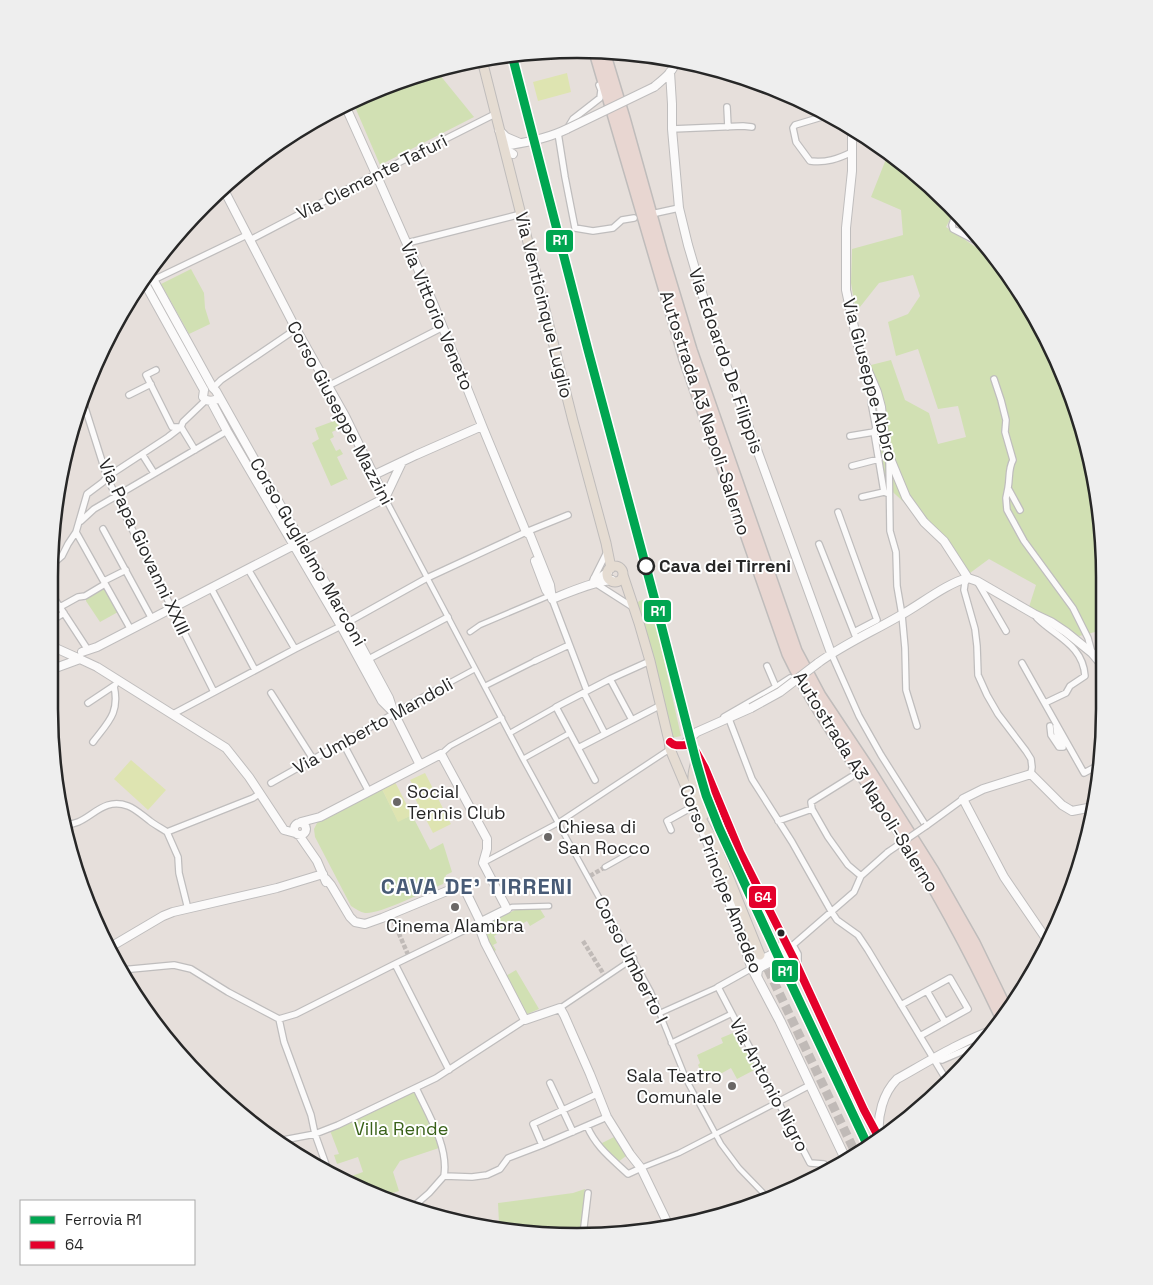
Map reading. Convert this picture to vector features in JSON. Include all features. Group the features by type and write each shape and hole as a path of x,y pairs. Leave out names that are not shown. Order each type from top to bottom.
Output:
{"highway":[{"name":"Autostrada A3 Napoli-Salerno","path":"597,59 685,359 788,654 827,721 897,827 926,875 998,1011"},
{"name":"Autostrada A3 Napoli-Salerno","path":"606,59 691,350 796,651 820,696 933,871 969,934 1003,1003"}],"main road":[{"name":"Via Venticinque Luglio","path":"483,66 499,130 509,155 521,214 573,421 608,550"},
{"path":"608,550 618,586 632,604"},
{"name":"Corso Principe Amedeo","path":"632,604 650,661 670,745 720,876 752,968 780,1021 843,1154"},
{"path":"670,745 682,746 687,744 697,752 740,852 783,937 876,1132"},
{"path":"676,761 678,751 682,746"},
{"path":"697,752 693,770 693,781 714,842 760,955"},
{"path":"694,806 714,842"}],"street":[{"path":"567,129 573,119 600,98 601,90 591,58"},
{"path":"509,155 510,145 558,134 654,87 674,66"},
{"name":"Via Edoardo De Filippis","path":"670,72 672,129 679,208 704,303 831,653"},
{"path":"654,87 671,90"},
{"path":"727,107 728,126"},
{"name":"Via Vittorio Veneto","path":"348,111 443,327 526,532 530,534 550,585 551,597"},
{"name":"Via Clemente Tafuri","path":"153,280 248,238 495,114"},
{"path":"819,118 795,125 793,128 796,142 810,161 820,163 839,159 852,152"},
{"path":"672,129 728,126 752,127"},
{"path":"499,130 506,138 524,143"},
{"path":"558,134 575,228 593,231 613,228 622,220 634,218"},
{"name":"Via Giuseppe Abbro","path":"852,137 852,171 846,228 846,290 859,350 877,392 888,456 906,497 924,522 944,541 968,578"},
{"name":"Corso Giuseppe Mazzini","path":"226,194 296,328 345,416 375,479 459,636"},
{"path":"656,213 679,208"},
{"path":"407,243 521,214"},
{"path":"954,221 953,229 969,236"},
{"name":"Corso Guglielmo Marconi","path":"153,280 213,388 256,460 271,497"},
{"path":"146,286 204,390 208,387 213,388"},
{"path":"328,386 443,327"},
{"path":"213,388 220,380 296,328"},
{"path":"190,363 197,358"},
{"path":"156,370 146,375 172,427 181,428"},
{"path":"994,378 1006,420 1005,432 1013,460 1009,466 1010,480 1006,498 1007,510 1024,541 1073,608 1088,638 1092,653"},
{"path":"129,395 151,384"},
{"path":"58,559 76,532 87,494 107,477 181,428 183,422 209,401 215,399 213,388"},
{"name":"Corso Guglielmo Marconi","path":"204,390 203,394 247,465 271,497 365,661 389,698 394,713 420,765"},
{"path":"871,402 876,428 874,432 887,493"},
{"name":"Via Papa Giovanni XXIII","path":"86,409 107,477 214,692"},
{"path":"393,481 382,485 375,479 402,462 482,426"},
{"path":"181,428 195,450"},
{"path":"79,523 94,509 227,431"},
{"path":"850,436 874,432"},
{"path":"142,454 154,473"},
{"path":"888,456 887,493 890,531 896,552 896,586 902,615 906,690 917,726"},
{"path":"852,466 879,458"},
{"path":"247,465 256,460"},
{"path":"57,667 385,498 402,462"},
{"path":"1008,488 1020,510"},
{"path":"862,497 887,493"},
{"path":"682,746 697,732 752,708 780,692 877,620 838,512"},
{"path":"173,714 427,578 526,532 568,515"},
{"path":"103,529 152,619"},
{"path":"76,532 131,630"},
{"path":"819,544 856,636"},
{"path":"594,582 608,550"},
{"path":"248,569 295,649"},
{"path":"57,615 78,597 85,596 104,582 126,570"},
{"path":"470,632 480,625 594,582 601,577 615,574"},
{"path":"856,636 902,615 955,582 968,578 977,581 1051,622 1096,658"},
{"path":"968,578 964,590 975,629 978,675 998,714 1031,760 1031,774"},
{"path":"977,581 1006,631"},
{"path":"594,582 632,604"},
{"path":"211,588 255,670"},
{"path":"551,597 586,692 605,734"},
{"path":"57,604 62,610 84,655 116,683 173,714 226,748 284,830 301,830 320,817 441,754 450,746 502,718"},
{"path":"1034,614 1075,649 1085,670 1085,676 1070,686 1066,693 1044,703"},
{"path":"365,661 448,617"},
{"name":"Corso Umberto I","path":"459,636 523,759 634,958 651,992 688,1081 716,1135 739,1168 763,1193"},
{"path":"485,686 569,645"},
{"path":"57,649 71,656 84,655"},
{"path":"831,653 859,716 926,826"},
{"path":"63,665 71,656"},
{"path":"510,733 610,679 650,661"},
{"path":"1022,663 1044,703 1053,725 1084,773 1092,769"},
{"path":"767,666 776,687"},
{"name":"Via Umberto Mandoli","path":"271,782 475,669"},
{"path":"717,723 790,678"},
{"path":"610,679 632,720"},
{"path":"88,703 116,683"},
{"path":"93,742 114,713 116,683"},
{"path":"272,693 313,759"},
{"path":"578,748 660,705"},
{"path":"556,707 595,780"},
{"path":"729,719 752,779 792,842 831,911 837,920 858,936 868,950 943,1075"},
{"path":"697,732 695,742 697,752"},
{"path":"523,759 570,733"},
{"path":"343,743 369,792"},
{"path":"483,863 558,823 670,745"},
{"path":"441,754 487,839 487,849 483,863 507,909"},
{"path":"796,964 798,954 793,945 854,892 860,876 888,852 963,799 983,789 1031,774"},
{"path":"1031,774 1062,805 1072,811 1086,808"},
{"path":"851,777 811,802 812,808 828,837 848,866 860,876"},
{"path":"167,832 259,794"},
{"path":"963,799 1004,877 1043,935"},
{"path":"70,824 74,824 98,809 122,804 131,807 167,832 178,857 179,873 188,909"},
{"path":"671,830 667,821 694,806"},
{"path":"778,821 812,808"},
{"path":"301,830 308,848 346,920 351,924 360,928 374,926 457,890 462,892 479,923"},
{"path":"605,867 637,849"},
{"path":"115,945 173,912 324,876"},
{"path":"324,876 331,884 350,917 355,922 366,924 459,886 464,888 479,919 485,943 524,1020"},
{"path":"128,969 174,965 191,969 228,992 279,1019 296,1014 507,909 512,907 549,906"},
{"path":"748,956 754,961 760,960 781,949 784,942 783,937"},
{"path":"757,977 761,967 783,956 789,956 796,964"},
{"path":"287,1139 315,1134 338,1125 436,1078 524,1020 560,1008 634,958"},
{"path":"395,964 449,1070"},
{"path":"660,1013 718,987 752,968"},
{"path":"901,1005 950,978 968,1009 920,1036"},
{"name":"Via Antonio Nigro","path":"718,987 810,1164 824,1164"},
{"path":"927,991 945,1022"},
{"path":"560,1008 607,1117 641,1168 666,1220"},
{"path":"672,1042 732,1014"},
{"path":"279,1019 284,1042 311,1115 315,1134 325,1162"},
{"path":"878,1130 881,1109 887,1092 897,1079 979,1036"},
{"path":"934,1059 942,1060 969,1048"},
{"path":"550,1083 573,1132"},
{"path":"587,1126 592,1138 628,1174 716,1135 810,1085"},
{"path":"416,1088 444,1151 446,1167 444,1176 418,1202"},
{"path":"542,1145 533,1124 597,1094"},
{"path":"864,1110 873,1113 881,1109"},
{"path":"444,1176 472,1177 487,1174 500,1169 508,1158 607,1117"},
{"path":"585,1227 588,1193"}],"green space":[{"path":"567,73 571,92 538,101 533,82"},
{"path":"440,76 474,117 380,165 355,107 410,85"},
{"path":"886,160 919,186 951,218 946,227 979,249 988,261 1008,288 1042,347 1068,410 1086,475 1094,543 1096,632 1079,636 1029,607 1036,585 989,559 970,573 954,548 884,484 871,365 891,360 905,400 929,413 938,444 966,437 958,406 938,409 918,349 896,356 888,322 908,314 920,296 913,275 879,283 856,312 851,283 852,249 903,235 901,210 871,197"},
{"path":"191,269 204,293 205,308 210,324 189,334 161,284"},
{"path":"342,418 345,426 332,432 334,437 330,439 336,451 340,449 343,454 337,457 348,480 346,479 331,486 312,443 319,439 315,428"},
{"path":"104,587 118,612 100,622 86,601 86,597"},
{"path":"650,598 681,736 672,738 637,604 639,601"},
{"path":"131,760 166,790 148,810 114,779"},
{"path":"425,773 451,824 433,833 409,787 413,785 410,780"},
{"name":"Social Tennis Club","path":"395,782 412,815 398,822 382,789"},
{"path":"382,789 398,821 412,815 430,850 443,843 452,872 446,875 443,884 381,910 365,913 351,906 315,837 314,829 318,821"},
{"path":"540,909 545,917 530,926 527,921 513,929 511,926 494,936 497,943 493,945 496,950 492,953 482,926 515,910"},
{"path":"516,970 539,1009 525,1015 504,977"},
{"path":"733,1033 741,1049 745,1048 758,1068 737,1079 731,1068 706,1082 698,1065 700,1063 697,1055 723,1043 721,1038"},
{"name":"Villa Rende","path":"416,1088 442,1147 400,1161 393,1172 399,1191 392,1193 351,1176 363,1172 358,1157 337,1164 334,1155 339,1154 329,1128"},
{"path":"614,1137 626,1156 618,1162 600,1144"},
{"path":"585,1189 581,1228 499,1222 498,1203 573,1193"}],"tunnel":[{"path":"590,876 605,867"},
{"path":"391,915 409,957"},
{"path":"583,941 606,978"},
{"path":"762,957 853,1148"}],"rail line":[{"name":"R1","path":"514,62 706,795 719,828 778,956 865,1140"}],"transit line":[{"name":"64","path":"670,742 676,745 690,745 705,768 740,852 793,957 876,1132"}],"place":[{"name":"Cava dei Tirreni","path":"646,566"},
{"name":"Social Tennis Club","path":"397,802"},
{"name":"Chiesa di San Rocco","path":"548,837"},
{"name":"Cinema Alambra","path":"455,907"},
{"name":"Sala Teatro Comunale","path":"732,1086"}],"district":[{"name":"CAVA DE' TIRRENI","path":"477,886"}]}
